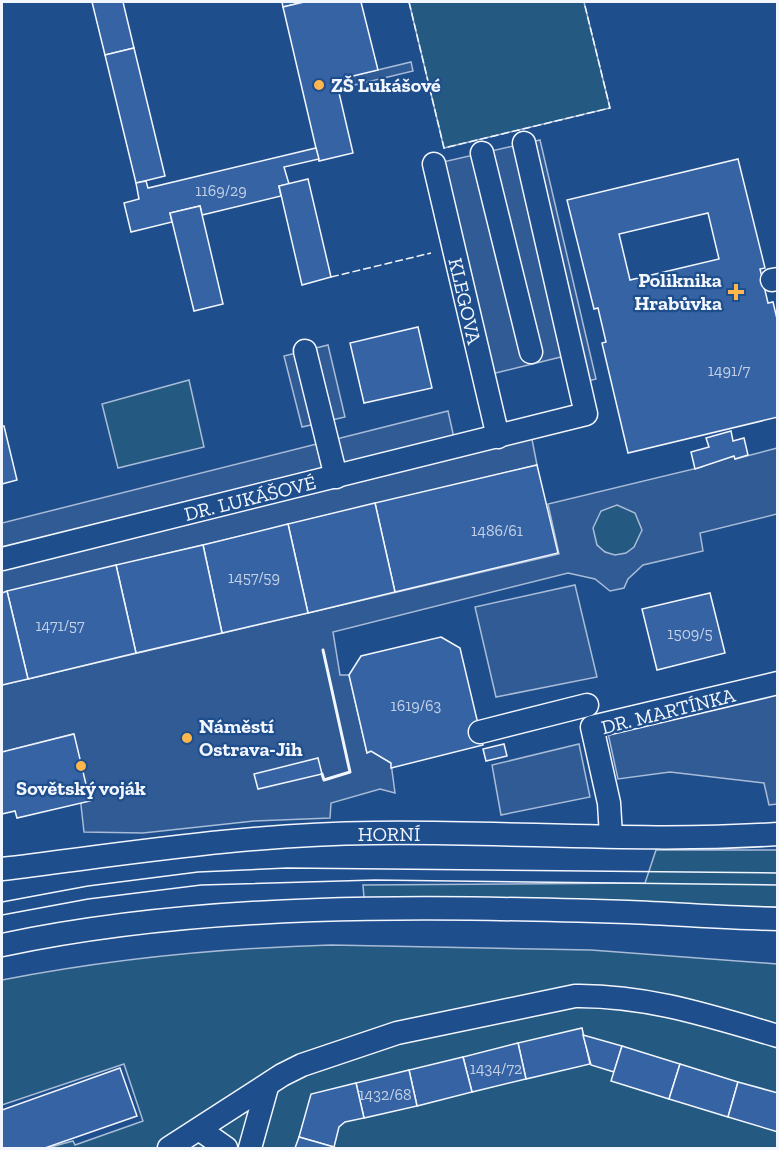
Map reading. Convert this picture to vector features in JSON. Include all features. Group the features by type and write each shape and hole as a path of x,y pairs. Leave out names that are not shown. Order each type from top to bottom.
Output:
{"street":[{"name":"DR. LUKÁŠOVÉ","path":"2,559 586,414 524,143"},
{"path":"482,153 531,352"},
{"name":"KLEGOVA","path":"434,164 498,437"},
{"path":"305,351 336,477"},
{"name":"DR. MARTÍNKA","path":"611,836 609,803 592,727 777,683"},
{"path":"480,732 587,705"},
{"name":"HORNÍ","path":"2,869 199,843 372,833 718,838 777,834"},
{"path":"2,945 38,938 223,914 435,909 630,912 777,919"},
{"path":"723,918 777,926"},
{"path":"170,1149 282,1075 302,1065 397,1033 575,996 603,996 660,1003 777,1036"},
{"path":"250,1149 267,1087"},
{"path":"199,1129 226,1149"}],"shaded area":[{"path":"409,2 584,2 610,108 444,148"},
{"path":"411,62 413,71 338,89 336,80"},
{"path":"540,140 596,379 572,385 565,356 483,376 434,164"},
{"path":"328,345 345,417 302,427 284,356"},
{"path":"189,380 204,447 118,468 102,404"},
{"path":"448,411 456,447 530,429 537,465 2,593 2,523"},
{"path":"777,448 777,514 700,533 703,551 643,565 628,579 624,588 610,591 595,579 568,573 333,632 340,675 349,675 367,753 371,751 391,763 395,793 380,789 331,803 330,818 254,821 143,833 84,832 73,734 2,752 2,685 559,554 548,504 702,467 702,464 734,456 735,459","holes":["617,505 635,513 642,530 634,547 626,553 615,555 605,552 597,545 593,528 601,511"]},
{"path":"617,505 626,507 637,516 642,530 640,539 631,550 617,555 608,553 597,544 592,530 594,521 603,510"},
{"path":"575,585 597,677 496,697 475,607"},
{"path":"777,683 777,804 769,805 764,783 670,772 618,779 606,724"},
{"path":"579,744 590,797 501,815 492,765"},
{"path":"656,850 777,850 777,907 364,898 363,885 645,883"},
{"path":"331,945 591,950 777,964 777,1148 47,1148 73,1141 75,1145 143,1121 124,1064 2,1105 2,980 83,966 165,956"}],"building":[{"path":"92,2 123,2 134,48 105,55"},
{"path":"282,2 304,2 283,7"},
{"name":"ZŠ Lukášové","path":"304,2 361,2 378,70 336,80 353,153 319,161 283,7"},
{"path":"134,48 165,176 136,183 105,55"},
{"path":"316,148 319,159 284,167 289,184 279,186 281,196 202,215 200,206 170,213 172,222 131,232 124,203 139,199 136,183 146,181 148,188"},
{"path":"738,159 765,268 760,269 768,303 773,302 778,323 778,417 628,453 602,343 606,342 598,308 594,309 567,200","holes":["708,213 719,259 630,280 619,234"]},
{"path":"308,179 331,277 302,285 279,186"},
{"path":"200,206 223,304 194,311 170,213"},
{"path":"418,327 432,388 364,403 350,343"},
{"path":"2,426 4,426 17,480 2,484"},
{"path":"731,431 733,441 744,438 748,455 735,459 734,456 695,469 691,452 709,447 706,438"},
{"path":"537,465 558,553 395,592 375,503"},
{"path":"375,503 395,592 308,613 288,524"},
{"path":"288,524 308,613 222,633 203,545"},
{"path":"203,545 222,633 136,653 116,565"},
{"path":"116,565 136,653 28,679 7,591"},
{"path":"7,591 28,679 2,685 2,593"},
{"path":"710,593 725,653 657,670 642,609"},
{"path":"441,637 460,648 483,745 391,768 391,763 371,751 367,753 349,675 361,656"},
{"path":"74,734 90,801 17,818 15,811 2,814 2,752"},
{"path":"504,744 507,756 486,761 483,749"},
{"path":"318,758 322,774 258,789 254,774"},
{"path":"582,1028 590,1064 526,1079 518,1043"},
{"path":"583,1035 622,1046 614,1072 591,1065"},
{"path":"518,1043 526,1079 472,1092 463,1057"},
{"path":"622,1046 680,1064 669,1099 611,1081"},
{"path":"463,1057 472,1092 417,1106 409,1070"},
{"path":"680,1064 738,1082 728,1117 669,1099"},
{"path":"120,1068 137,1116 45,1148 2,1148 2,1110"},
{"path":"409,1070 417,1106 364,1118 356,1083"},
{"path":"738,1082 778,1093 778,1132 728,1117"},
{"path":"356,1083 364,1118 345,1122 339,1127 334,1147 299,1137 311,1094"},
{"path":"299,1137 334,1147 295,1148"}],"tram line":[{"path":"2,902 88,886 198,872 287,868 778,873"},
{"path":"2,915 88,899 201,885 375,880 778,885"}],"fence":[{"path":"409,2 444,148 610,108 584,2"},
{"path":"331,277 431,253"}],"wall":[{"path":"322,774 324,780 350,772 323,650"}],"place":[{"name":"ZŠ Lukášové","path":"319,85"},
{"name":"Poliknika Hrabůvka","path":"736,292"},
{"name":"Náměstí Ostrava-Jih","path":"187,738"},
{"name":"Sovětský voják","path":"81,766"}]}
